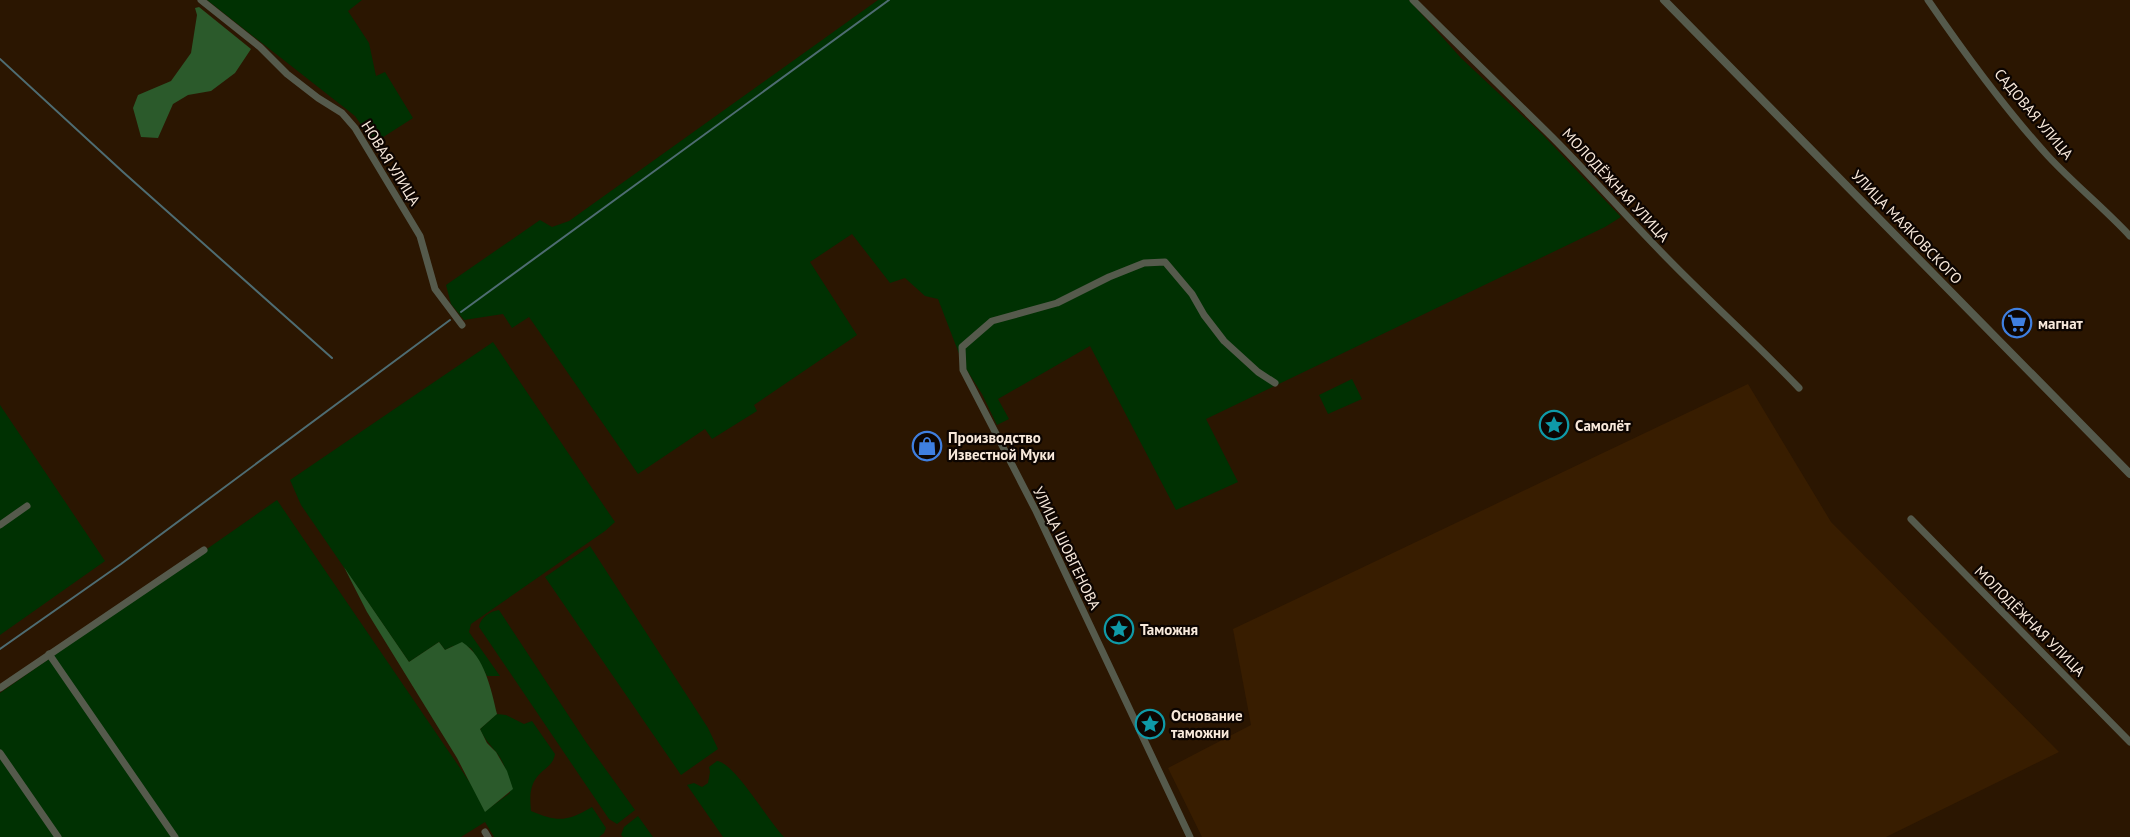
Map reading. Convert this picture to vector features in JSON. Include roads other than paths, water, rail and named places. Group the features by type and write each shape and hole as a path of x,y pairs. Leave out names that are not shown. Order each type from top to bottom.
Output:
{"street":[{"name":"НОВАЯ УЛИЦА","path":"201,0 260,47 287,74 342,113 355,128 420,236 435,289 462,325"},
{"name":"МОЛОДЁЖНАЯ УЛИЦА","path":"1413,0 1547,132 1667,259 1710,302 1757,343 1799,388"},
{"name":"УЛИЦА МАЯКОВСКОГО","path":"1664,0 2130,474"},
{"name":"САДОВАЯ УЛИЦА","path":"1928,0 1956,40 2031,136 2050,158 2130,236"},
{"name":"УЛИЦА ШОВГЕНОВА","path":"1190,837 1036,511 963,370 962,347 992,321 1057,303 1109,277 1144,263 1165,262 1192,294 1204,315 1224,341 1258,372 1275,382"},
{"path":"0,525 27,506"},
{"name":"МОЛОДЁЖНАЯ УЛИЦА","path":"1911,519 2130,742"},
{"path":"0,688 204,550"},
{"path":"49,654 175,837"},
{"path":"0,753 58,837"}],"waterway":[{"path":"461,312 889,0"},
{"path":"0,59 332,358"},
{"path":"0,649 121,564 450,320"}],"place":[{"name":"магнат","path":"2017,323"},
{"name":"Самолёт","path":"1554,425"},
{"name":"Производство Известной Муки","path":"927,446"},
{"name":"Таможня","path":"1119,629"},
{"name":"Основание таможни","path":"1150,724"}]}
